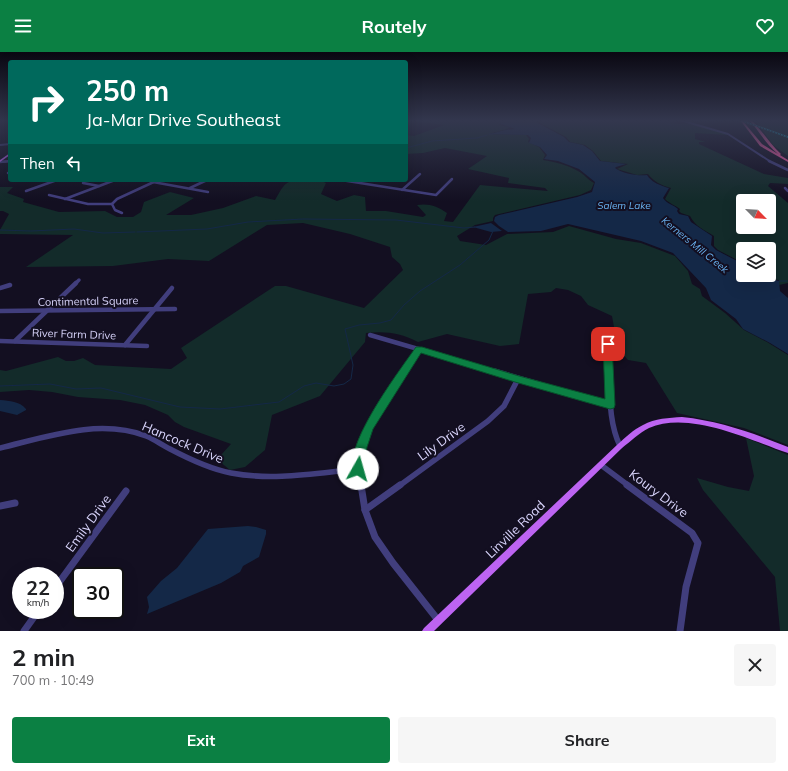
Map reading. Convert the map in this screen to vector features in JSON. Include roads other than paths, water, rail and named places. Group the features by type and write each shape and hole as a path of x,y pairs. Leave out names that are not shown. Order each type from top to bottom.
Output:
{"highway":[{"path":"765,147 788,160"},
{"path":"772,147 788,160"}],"main road":[{"name":"Linville Road","path":"427,631 620,446 648,426 660,422 678,420 701,422 728,427 788,450"}],"street":[{"path":"748,147 771,162 788,170"},
{"path":"402,190 420,174"},
{"path":"353,182 436,195 452,179"},
{"path":"26,191 52,182"},
{"path":"65,200 110,182"},
{"path":"49,195 65,200 92,205 112,204 122,196 153,182 208,192"},
{"path":"189,188 202,182"},
{"path":"82,183 99,186"},
{"path":"112,204 115,210 122,213"},
{"path":"15,341 79,280"},
{"path":"0,288 10,284"},
{"path":"125,345 172,288"},
{"name":"Contimental Square","path":"0,311 175,310"},
{"path":"370,335 518,380 610,405"},
{"name":"River Farm Drive","path":"0,341 146,346"},
{"path":"608,344 610,405 615,436 620,446"},
{"path":"419,349 368,428 361,447 358,469 369,524 380,543 438,620"},
{"name":"Lily Drive","path":"365,510 488,421 504,406 518,380"},
{"name":"Hancock Drive","path":"0,448 76,431 113,429 140,434 176,452 218,470 239,475 266,476 358,469"},
{"name":"Koury Drive","path":"601,465 692,533 698,544 688,573 682,598 680,631"},
{"name":"Emily Drive","path":"64,576 126,491"},
{"path":"0,506 15,503"},
{"path":"24,631 33,619"}],"water":[{"name":"Salem Lake","path":"540,147 586,147 592,151 600,161 626,164 615,168 622,172 647,175 656,183 669,188 663,198 678,209 677,211 679,214 688,216 691,222 712,236 711,245 716,250 736,260 736,282 779,281 780,291 788,298 788,354 743,329 736,319 711,300 706,288 673,253 641,241 568,224 541,231 508,232 499,226 494,221 495,217 499,215 577,197 592,192 595,182 579,169 558,161 544,159 547,155"},
{"path":"491,223 502,231 491,232 473,227"},
{"path":"0,400 17,403 23,406 26,410 17,415 0,411"},
{"path":"248,526 266,530 259,557 243,566 240,572 221,583 147,614 149,607 147,597 161,581 177,568 208,529"}],"waterway":[{"path":"137,232 207,229 248,222 303,219 396,220 464,228 475,227"},
{"path":"0,230 31,231 74,229 103,233 135,232"},
{"path":"0,386 50,384 76,389 101,388 180,407 220,409 279,402 304,386 316,383 334,386 344,384 351,379 353,365 345,329 359,325 380,323 391,320 404,305 420,291 460,265 489,240 493,231"},
{"path":"779,281 787,281"}],"water label":[{"name":"Kerners Mill Creek","path":"695,245"}]}
